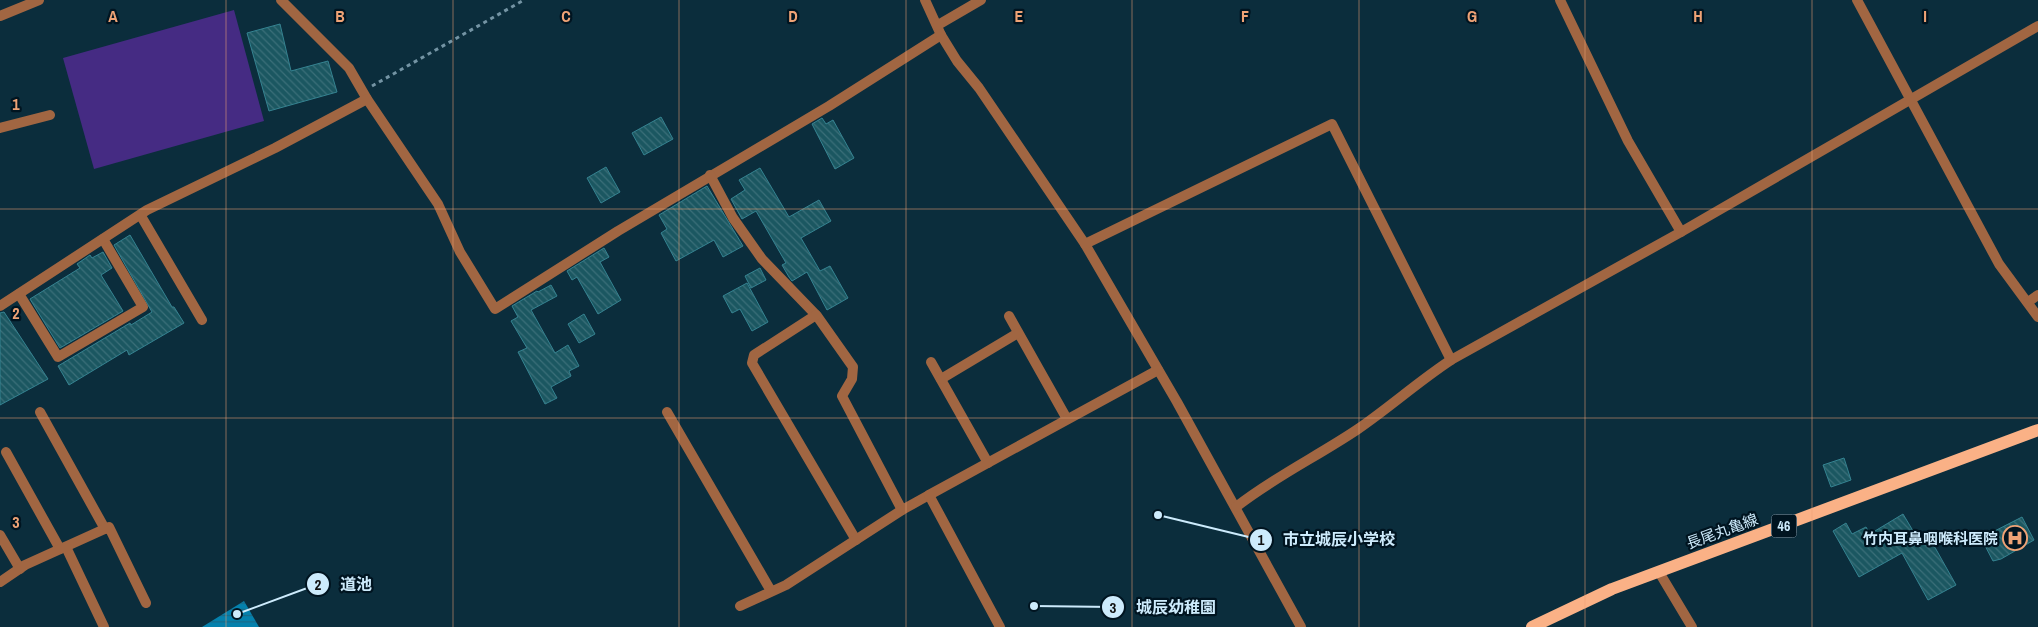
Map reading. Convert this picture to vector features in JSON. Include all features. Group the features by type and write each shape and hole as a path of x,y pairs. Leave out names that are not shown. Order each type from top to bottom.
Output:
{"main road":[{"name":"長尾丸亀線","path":"1532,627 1612,590 2038,430"}],"street":[{"path":"0,16 39,0"},
{"path":"280,0 349,68 366,99 438,204 460,252 495,309 710,175 829,106 981,0"},
{"path":"925,0 957,61 979,88 1085,244 1236,507 1301,627"},
{"path":"1560,0 1628,142 1681,232"},
{"path":"1857,0 1999,264 2038,317"},
{"path":"1236,507 1264,485 1359,428 1425,377 1451,360 1681,232 2038,26"},
{"path":"0,306 156,206 275,148 366,99"},
{"path":"0,128 50,115"},
{"path":"1085,244 1332,124 1451,360"},
{"path":"710,175 733,218 762,259 816,315 853,367 852,379 842,396 902,510"},
{"path":"140,216 202,320"},
{"path":"19,294 58,357 143,307 103,239"},
{"path":"2028,302 2038,296"},
{"path":"816,315 754,355 752,364 856,540"},
{"path":"1008,316 1067,420"},
{"path":"941,379 1018,333"},
{"path":"931,362 988,463"},
{"path":"740,606 786,584 902,510 1158,370"},
{"path":"40,412 105,529"},
{"path":"667,412 771,592"},
{"path":"6,452 63,548 104,627"},
{"path":"929,495 1000,627"},
{"path":"0,582 20,569 109,527 146,603"},
{"path":"0,534 20,569"},
{"path":"1659,572 1692,627"}],"path":[{"path":"366,99 370,88 386,77 524,0"}],"shaded area":[{"path":"234,10 264,121 94,169 63,58"}],"water":[{"path":"244,601 259,627 202,627"}],"building":[{"path":"280,24 291,71 328,61 337,92 269,111 247,33"},
{"path":"661,117 673,139 644,155 632,133"},
{"path":"822,118 826,124 833,120 854,158 835,169 812,124"},
{"path":"606,167 620,192 601,203 587,178"},
{"path":"760,168 789,217 819,200 831,221 801,238 820,271 830,266 848,298 827,310 807,272 792,281 789,277 782,265 786,263 756,211 742,219 731,199 745,190 739,180"},
{"path":"707,186 743,246 723,257 714,240 676,261 661,233 667,229 659,215"},
{"path":"130,235 172,307 174,307 184,323 129,355 127,350 69,385 58,366 152,312 114,245"},
{"path":"604,248 609,257 600,262 621,300 598,314 577,277 572,280 567,271"},
{"path":"103,252 112,268 101,275 123,311 60,348 30,299 80,268 77,264 90,255 92,258"},
{"path":"760,268 766,280 751,288 745,276"},
{"path":"747,283 768,322 752,331 740,309 732,313 723,296"},
{"path":"551,285 557,296 531,310 555,353 568,345 579,366 569,371 571,376 551,387 557,398 545,404 518,352 527,348 511,321 518,317 512,306"},
{"path":"4,312 48,379 0,405 0,313"},
{"path":"584,314 595,334 579,343 568,324"},
{"path":"1844,458 1851,480 1831,487 1823,465"},
{"path":"1903,514 1919,541 1928,535 1956,585 1928,600 1902,553 1859,577 1833,531 1846,523 1852,534 1866,527 1870,534"},
{"path":"2022,517 2034,540 2001,559 1993,561 1981,538"}],"place":[{"name":"市立城辰小学校","path":"1158,515"},
{"name":"竹内耳鼻咽喉科医院","path":"2015,538"},
{"name":"城辰幼稚園","path":"1034,606"},
{"name":"道池","path":"237,614"}]}
